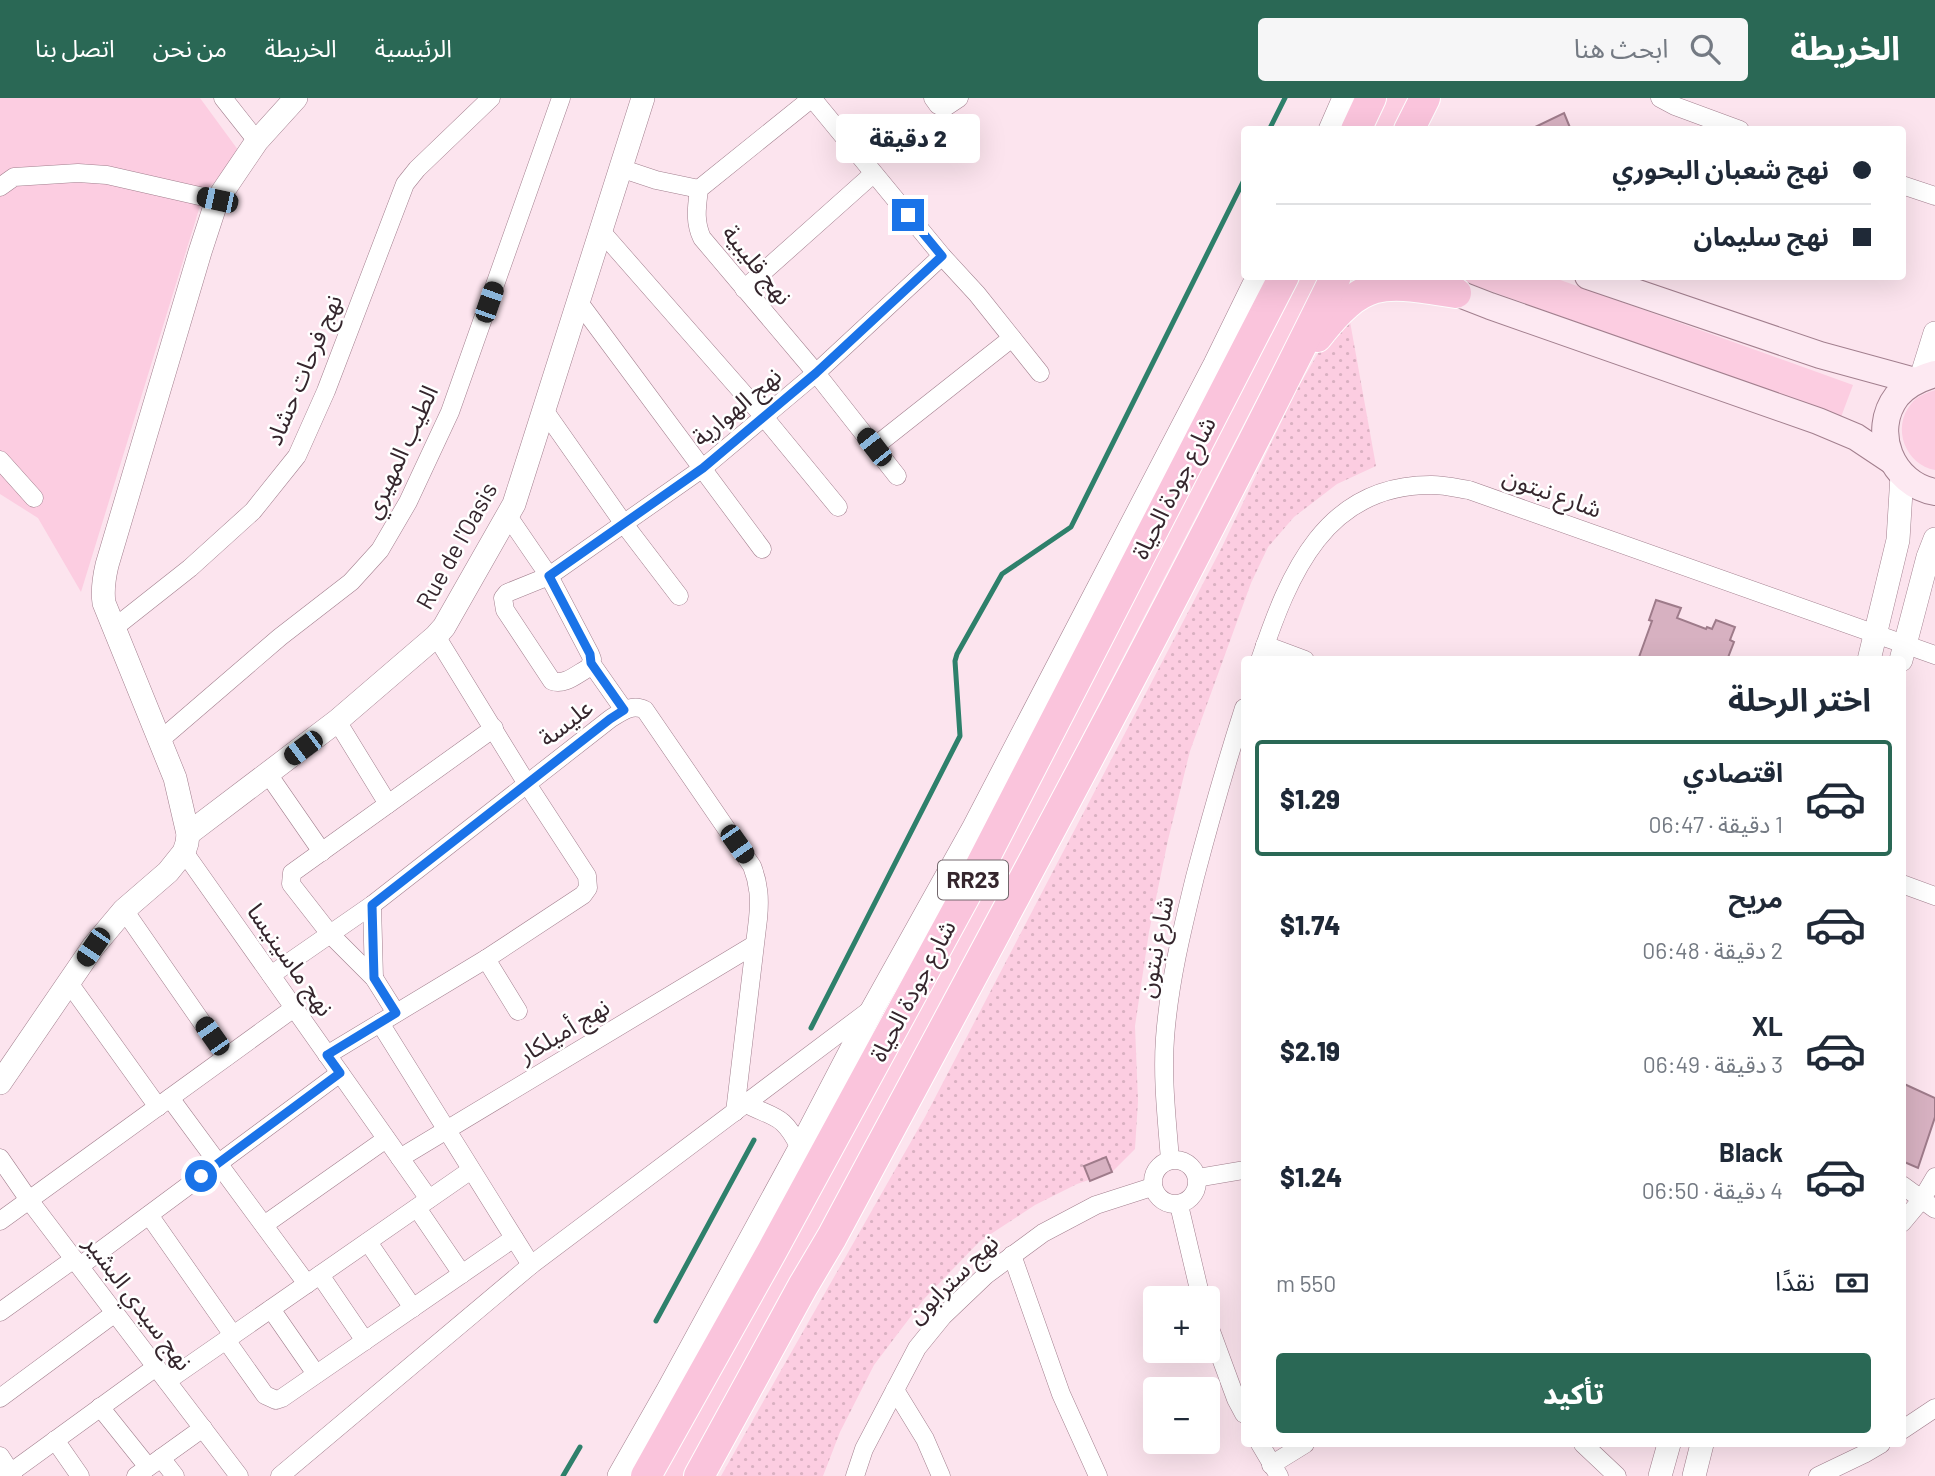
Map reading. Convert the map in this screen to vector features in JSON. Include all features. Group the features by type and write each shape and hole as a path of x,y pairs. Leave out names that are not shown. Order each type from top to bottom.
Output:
{"highway":[{"path":"1358,126 1371,98"},
{"path":"1411,126 1425,98"},
{"path":"1424,126 1432,98"},
{"name":"شارع جودة الحياة","path":"646,1476 779,1239 966,894 1282,280"},
{"name":"شارع جودة الحياة","path":"699,1476 832,1237 1096,746 1334,280"},
{"path":"1287,375 1330,320 1366,290 1396,285 1456,293"}],"main road":[{"path":"1425,280 1818,421 1856,438 1915,485 1935,492"},
{"path":"1600,280 1820,355 1923,378"},
{"path":"1897,468 1885,439 1887,416 1897,396 1923,378"}],"street":[{"path":"223,98 257,141"},
{"path":"186,843 175,778 104,603 107,565 217,200 257,141 296,98"},
{"name":"نهج فرحات حشاد","path":"114,628 190,568 253,511 297,456 327,391 405,184 417,169 491,98"},
{"name":"الطيب المهيري","path":"159,741 280,637 351,582 380,550 408,502 450,412 561,98"},
{"name":"Rue de l'Oasis","path":"0,1083 93,947 124,909 168,872 186,843 268,774 337,721 444,627 514,504 643,98"},
{"path":"620,168 656,180 699,188 812,98 942,256 977,293 1040,373"},
{"path":"933,98 944,108 959,98"},
{"path":"1332,126 1344,98"},
{"path":"1660,98 1729,126"},
{"path":"0,187 14,177 78,173 107,175 217,200"},
{"path":"744,289 873,174"},
{"path":"1906,186 1935,196"},
{"name":"نهج قليبية","path":"699,188 696,213 698,230 702,237 816,373 897,476"},
{"path":"600,230 764,417 838,507"},
{"name":"نهج الهوارية","path":"591,663 590,667 556,683 505,610 503,598 507,593 549,576 703,468 816,373 942,256"},
{"path":"619,1476 974,827 1256,280"},
{"path":"578,301 762,549"},
{"path":"1923,378 1935,333"},
{"path":"874,447 1012,338"},
{"path":"544,410 624,524 679,596"},
{"path":"0,460 34,498"},
{"path":"1870,656 1898,540 1897,468"},
{"name":"شارع نبتون","path":"1263,652 1289,583 1304,555 1341,513 1371,497 1399,488 1432,485 1469,490 1876,634 1903,652 1935,655"},
{"path":"508,516 549,576 590,654 591,663 624,710"},
{"path":"1903,652 1935,539"},
{"path":"327,1055 486,959 583,895 588,888 587,876 436,636"},
{"path":"1263,652 1284,656"},
{"name":"عليسة","path":"271,975 372,905 610,719 624,710 639,707 645,710 752,866 758,880 760,898 740,1108"},
{"name":"شارع نبتون","path":"1170,1160 1165,1099 1165,1040 1169,995 1178,944 1210,819 1241,718"},
{"path":"337,721 388,804"},
{"path":"396,1013 374,978 330,934 290,882 292,873 494,728"},
{"path":"268,774 321,852"},
{"name":"نهج ماسينيسا","path":"186,843 271,975 400,1158 462,1274"},
{"path":"1906,885 1935,896"},
{"path":"372,905 374,978"},
{"path":"124,909 226,1057"},
{"name":"نهج أميلكار","path":"400,1158 754,946"},
{"path":"486,959 517,1011"},
{"path":"69,983 164,1102 218,1163 264,1225 365,1340"},
{"path":"0,1221 294,1008"},
{"path":"280,1476 531,1265 873,1008"},
{"path":"380,1023 531,1265"},
{"path":"0,1312 149,1215 340,1073"},
{"path":"740,1108 782,1121 792,1131 800,1148"},
{"path":"264,1225 386,1139"},
{"name":"نهج سيدي البشير","path":"0,1158 239,1476"},
{"path":"1170,1160 1187,1164 1194,1170 1197,1178 1193,1195 1179,1205 1162,1201 1155,1195 1152,1187 1156,1170 1170,1160"},
{"path":"0,1457 10,1475 100,1408 229,1338 471,1170"},
{"path":"1197,1178 1241,1171"},
{"path":"1906,1220 1928,1204 1935,1177"},
{"name":"نهج سترابون","path":"855,1476 864,1448 917,1348 943,1316 986,1275 1043,1233 1096,1205 1152,1187"},
{"path":"1906,1188 1928,1204"},
{"path":"1179,1205 1197,1286"},
{"path":"149,1215 264,1395 276,1400 514,1238"},
{"path":"368,1242 413,1308"},
{"path":"1012,1255 1060,1394 1098,1476"},
{"path":"271,1309 316,1374"},
{"path":"0,1398 115,1313"},
{"path":"1220,1356 1241,1408"},
{"path":"895,1390 925,1439 942,1476"},
{"path":"100,1408 149,1467 175,1476"},
{"path":"1906,1427 1935,1408"},
{"path":"149,1467 203,1428"},
{"path":"55,1440 80,1476"},
{"path":"1262,1447 1275,1470 1302,1447"},
{"path":"1586,1447 1617,1476"},
{"path":"1660,1476 1668,1447"},
{"path":"1694,1476 1701,1447"},
{"path":"1818,1476 1876,1447"}],"shaded area":[{"path":"0,98 200,98 241,154 204,193 81,592 38,518 0,494"},
{"path":"1386,98 1408,98 1394,126 1372,126"},
{"path":"1285,280 1318,280 894,1099 685,1476 653,1476"},
{"path":"1460,280 1560,280 1853,385 1841,417"},
{"path":"1349,316 1376,466 1337,484 1294,517 1268,547 1251,583 1190,751 1149,932 1135,1026 1138,1101 1135,1149 1112,1172 1077,1184 1035,1205 980,1241 924,1299 874,1365 840,1432 823,1476 721,1476 925,1117 1222,547 1296,391 1331,331"},
{"path":"1935,390 1935,470 1925,467 1909,453 1902,434 1902,424 1911,404"}],"building":[{"path":"1564,113 1569,126 1537,126"},
{"path":"1656,600 1681,608 1677,618 1706,629 1712,629 1716,620 1735,627 1730,640 1734,642 1729,656 1639,656 1652,621 1649,620"},
{"path":"1906,1085 1935,1098 1935,1117 1918,1168 1906,1163"},
{"path":"1106,1157 1112,1172 1090,1181 1084,1166"}],"waterway":[{"path":"1271,126 1285,98"},
{"path":"811,1028 960,736 955,661 957,654 1002,574 1071,527 1241,186"},
{"path":"656,1321 754,1140"},
{"path":"563,1476 580,1447"}],"route":[{"path":"201,1176 340,1073 327,1055 396,1013 374,978 372,905 624,710 591,663 590,654 549,576 703,468 816,373 942,256 908,215"}]}
